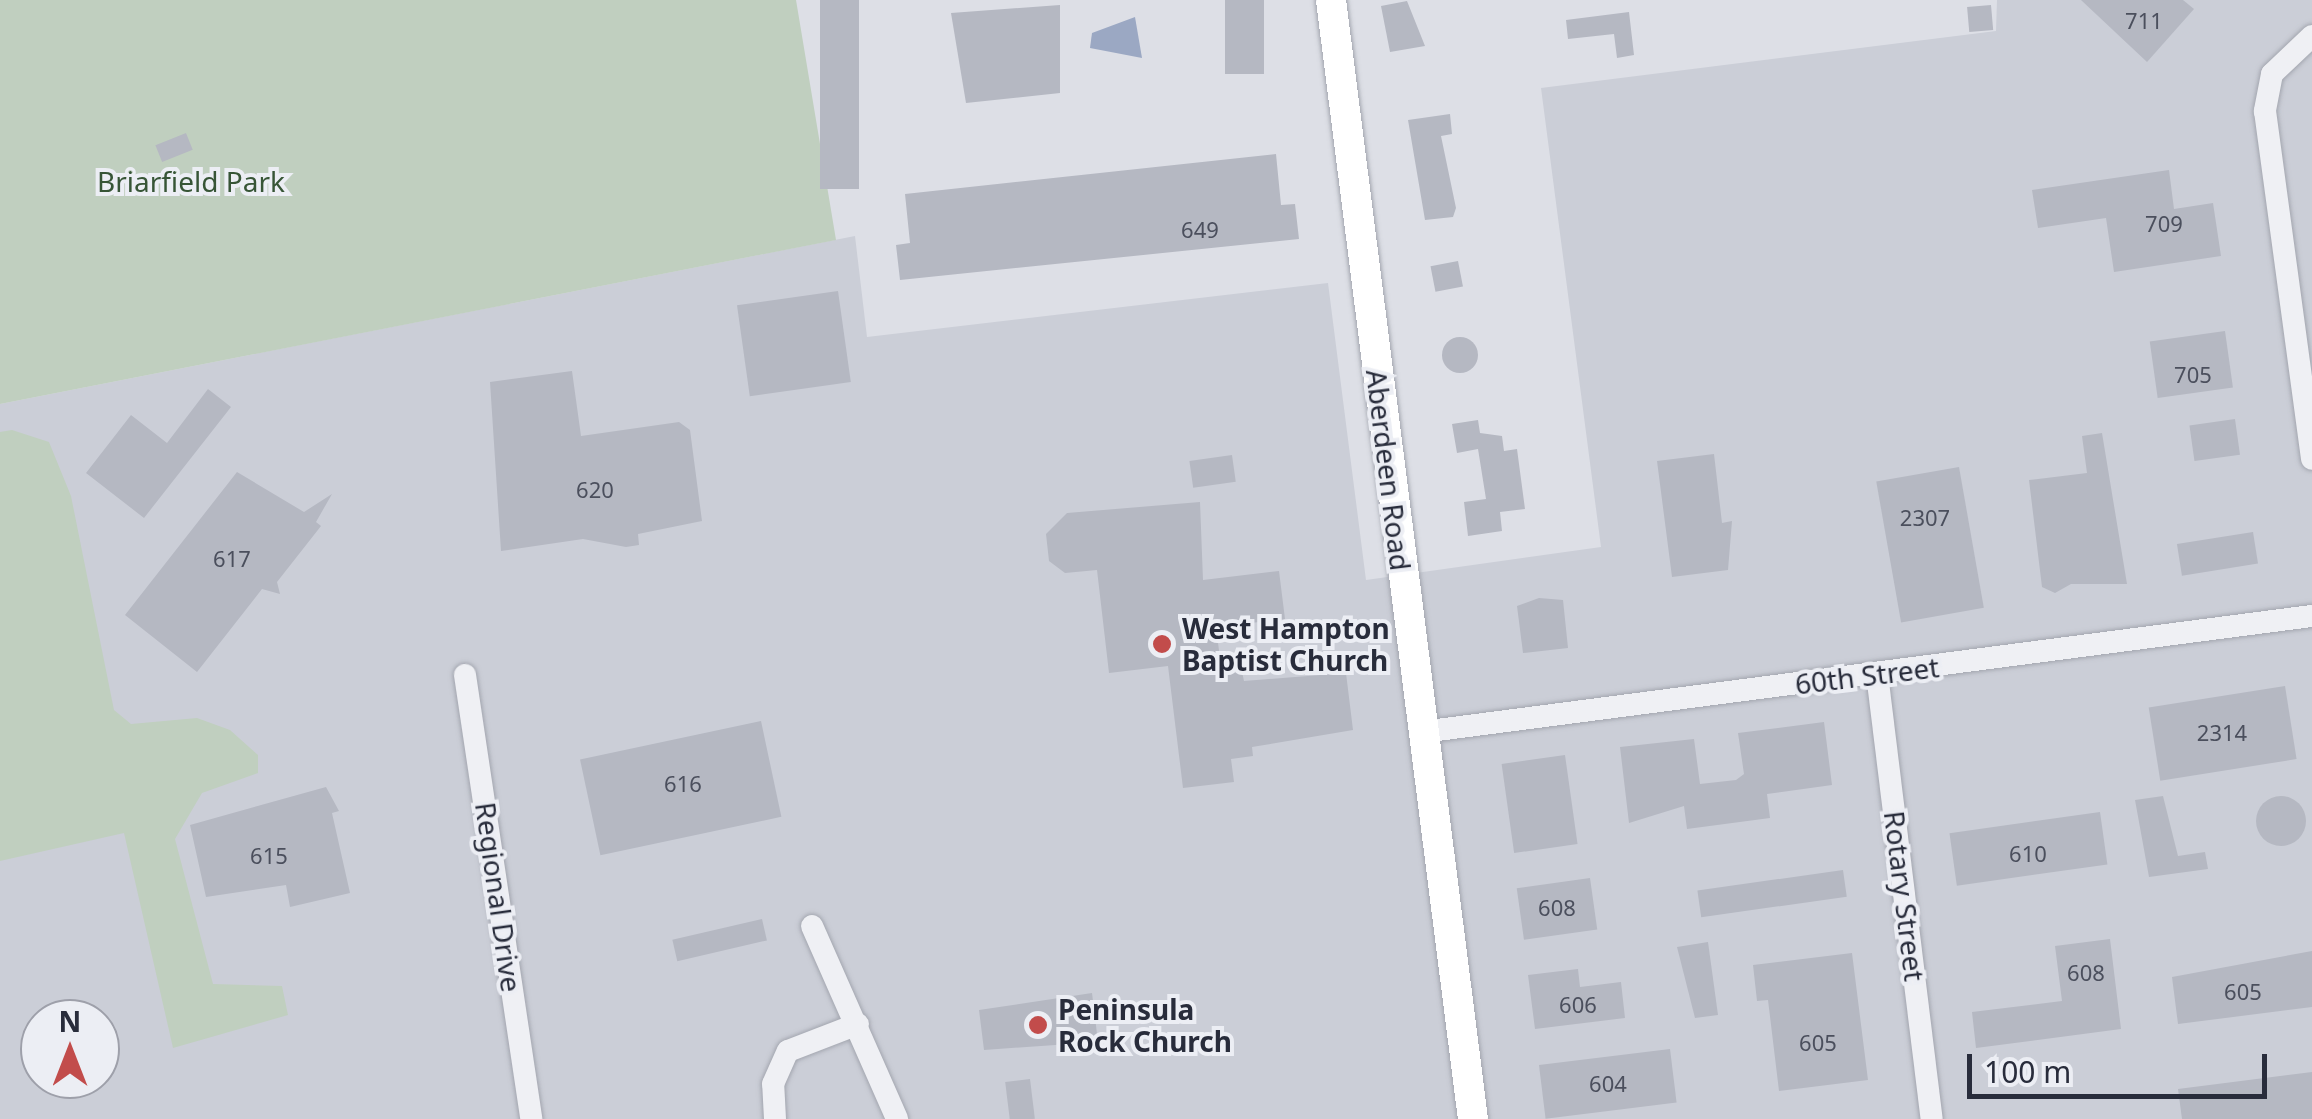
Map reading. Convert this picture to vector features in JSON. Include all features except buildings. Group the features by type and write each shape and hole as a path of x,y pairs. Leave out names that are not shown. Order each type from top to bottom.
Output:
{"main road":[{"name":"Aberdeen Road","path":"1331,0 1473,1119"}],"street":[{"path":"2312,36 2272,74 2265,143 2312,459"},
{"name":"60th Street","path":"1422,732 2312,616"},
{"name":"Regional Drive","path":"465,674 531,1119"},
{"name":"Rotary Street","path":"1877,674 1932,1119"},
{"path":"812,926 897,1119"},
{"path":"775,1119 773,1084 788,1050 858,1024"}],"shaded area":[{"path":"1997,0 2312,0 2312,1119 0,1119 0,404 855,236 867,337 1328,283 1366,580 1601,547 1541,88 1996,31"}],"green space":[{"name":"Briarfield Park","path":"0,0 796,0 836,240 0,404"},
{"path":"12,430 49,442 71,496 114,710 131,724 197,718 230,730 258,755 258,773 202,793 175,839 213,984 282,986 288,1015 173,1048 124,833 0,861 0,432"}],"water":[{"path":"1135,17 1142,58 1090,48 1092,33"}],"place":[{"name":"West Hampton Baptist Church","path":"1162,644"},
{"name":"Peninsula Rock Church","path":"1038,1025"}]}
